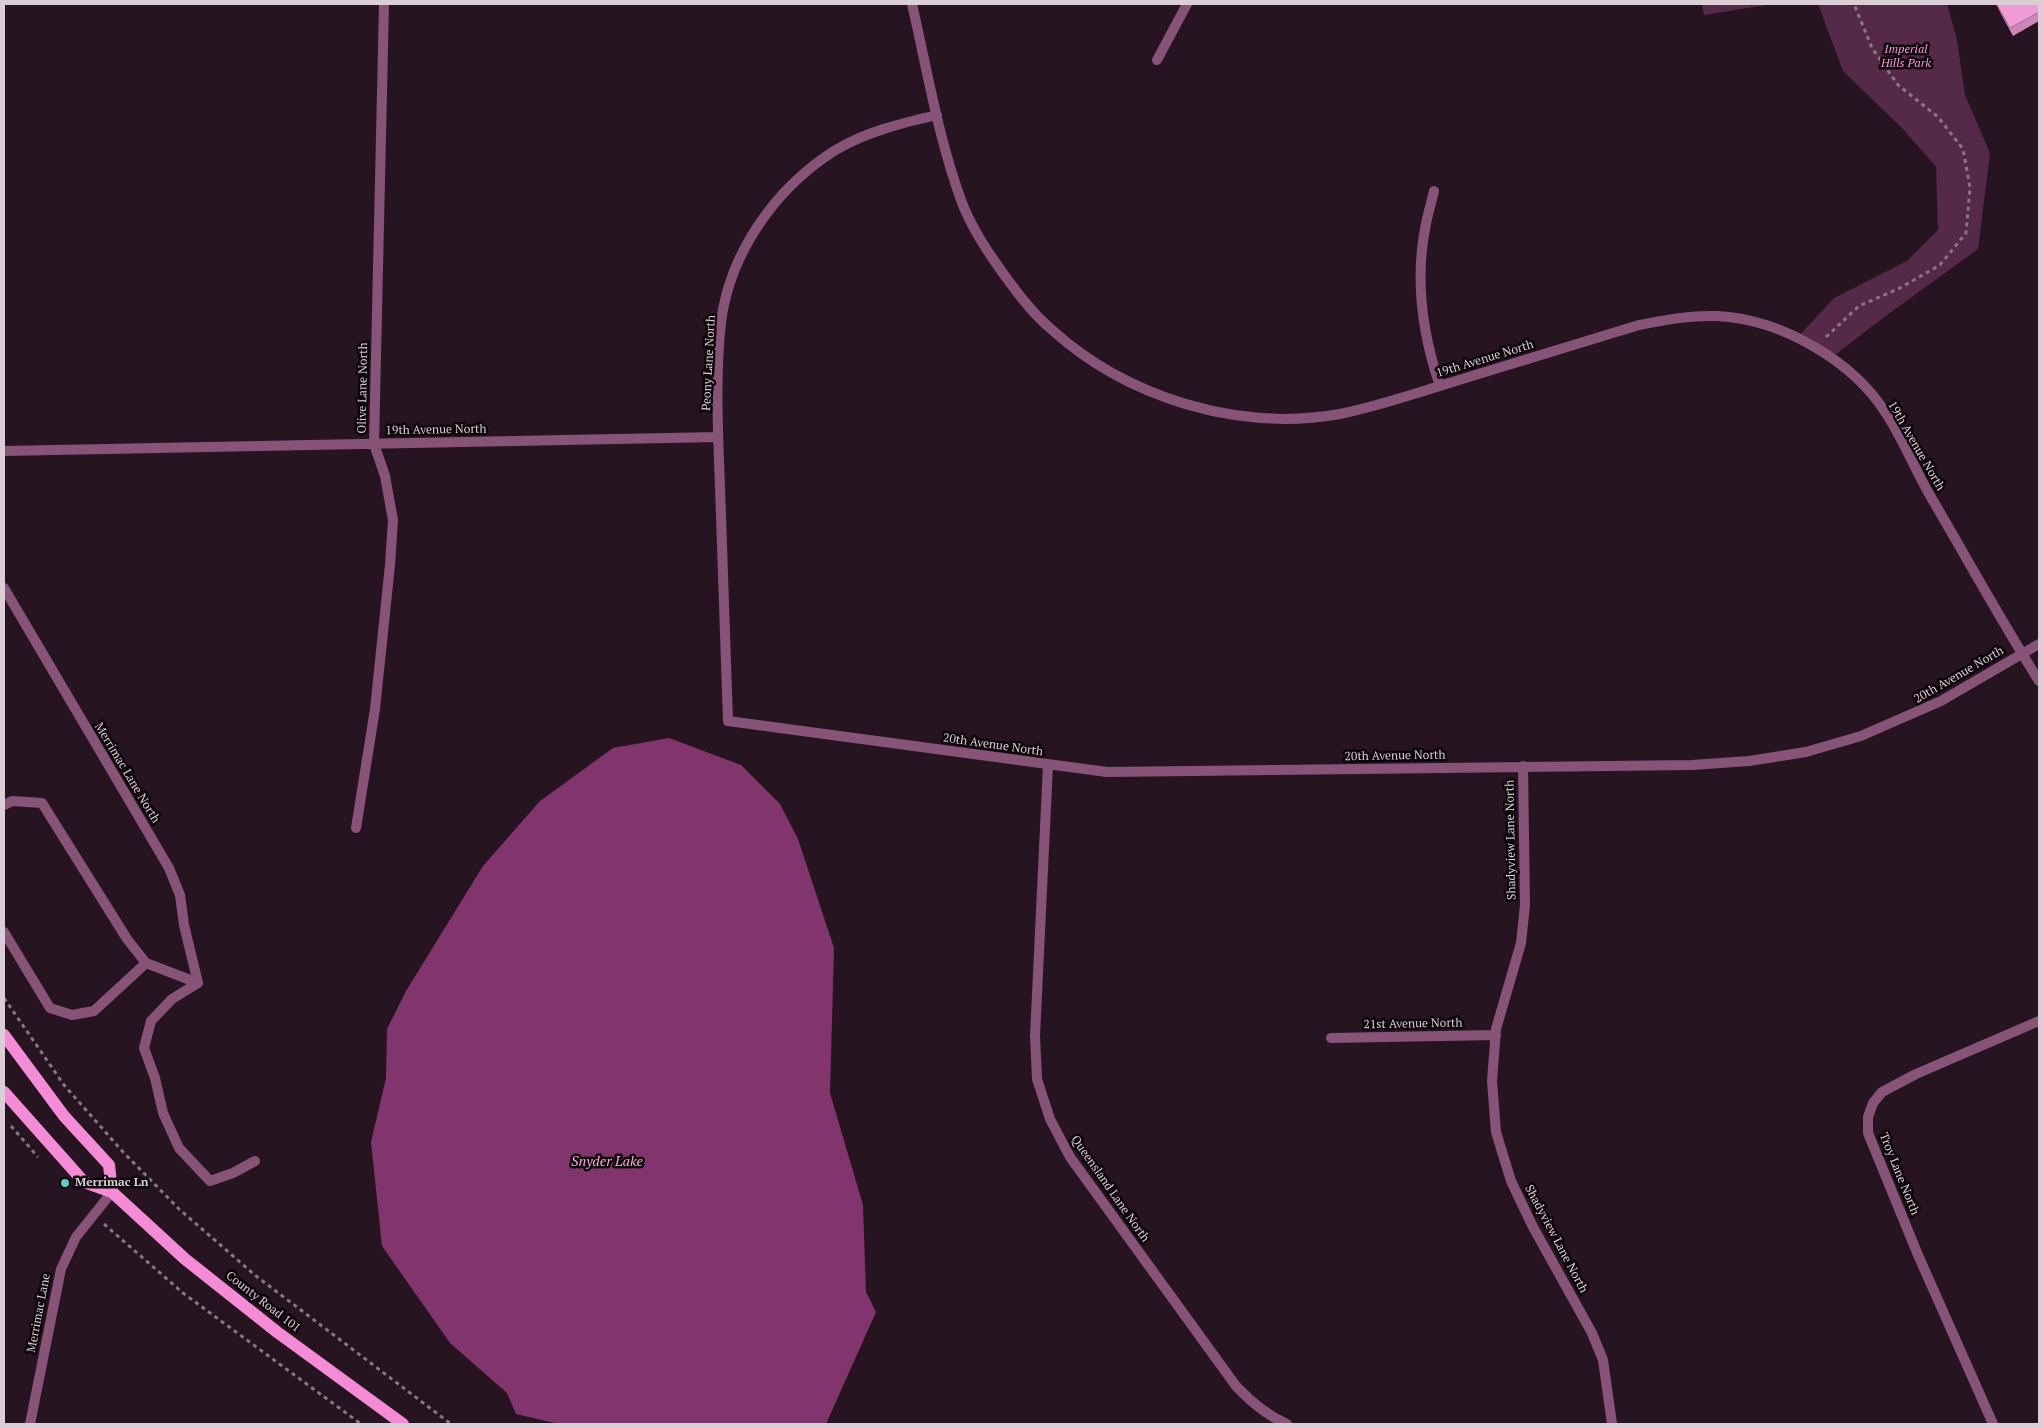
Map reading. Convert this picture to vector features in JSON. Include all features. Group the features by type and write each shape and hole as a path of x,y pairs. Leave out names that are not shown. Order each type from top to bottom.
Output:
{"main road":[{"path":"4,1035 64,1116 109,1165 112,1192"},
{"name":"County Road 101","path":"4,1092 84,1182 112,1192 185,1259 277,1332 403,1424"}],"street":[{"name":"Olive Lane North","path":"356,828 375,709 390,565 392,520 385,476 374,444 384,4"},
{"path":"912,4 937,116"},
{"path":"1157,60 1188,4"},
{"name":"19th Avenue North","path":"937,116 961,202 985,248 1015,291 1050,329 1091,360 1137,386 1186,404 1236,416 1261,419 1339,414 1390,402 1638,325 1678,317 1718,316 1759,323 1814,347 1832,357 1862,384 1887,415 1925,487 2039,681"},
{"name":"Peony Lane North","path":"728,721 718,437 721,320 731,278 750,240 772,206 801,175 835,150 873,133 937,116"},
{"path":"1434,191 1424,229 1420,274 1423,319 1432,363 1440,386"},
{"name":"19th Avenue North","path":"4,451 718,437"},
{"name":"Merrimac Lane North","path":"4,588 169,868 180,895 184,925 198,983"},
{"name":"20th Avenue North","path":"728,721 1107,772 1692,764 1749,761 1806,752 1862,736 1941,701 2039,644"},
{"name":"Queensland Lane North","path":"1048,765 1035,1036 1038,1079 1050,1119 1070,1157 1236,1386 1254,1405 1275,1419 1287,1424"},
{"name":"Shadyview Lane North","path":"1523,766 1525,905 1521,943 1509,981 1496,1035 1492,1081 1496,1132 1511,1181 1532,1227 1592,1333 1603,1360 1612,1424"},
{"path":"4,805 12,801 42,803 127,939 146,963 198,983"},
{"path":"4,932 50,1008 72,1015 94,1011 146,963"},
{"path":"198,983 172,999 151,1021 144,1048 155,1078 163,1113 179,1148 210,1181 233,1174 255,1161"},
{"name":"Troy Lane North","path":"1993,1424 1918,1255 1868,1133 1868,1117 1873,1103 1888,1088 2039,1021"},
{"name":"21st Avenue North","path":"1331,1038 1496,1035"},
{"name":"Merrimac Lane","path":"30,1424 60,1269 76,1237 112,1192"}],"path":[{"path":"1814,347 1860,306 1900,288 1940,265 1966,232 1970,188 1964,149 1938,117 1898,85 1872,48 1854,4"},
{"path":"4,998 64,1086 123,1152 179,1208 256,1276 451,1424"},
{"path":"9,1124 44,1163"},
{"path":"94,1215 183,1293 362,1424"}],"green space":[{"path":"1702,4 1773,4 1704,15"},
{"name":"Imperial Hills Park","path":"1818,4 1947,4 1957,40 1965,95 1990,153 1978,249 1832,357 1797,338 1834,298 1907,261 1938,230 1936,167 1903,129 1843,71"}],"water":[{"name":"Snyder Lake","path":"669,738 741,765 780,804 798,839 834,948 830,1093 863,1205 866,1292 876,1312 826,1424 559,1424 516,1414 507,1393 450,1343 382,1246 371,1142 386,1078 387,1029 406,991 483,866 540,801 613,748"}],"building":[{"path":"1998,4 2039,4 2039,12 2010,28"}],"place":[{"name":"Merrimac Ln","path":"65,1183"}]}
